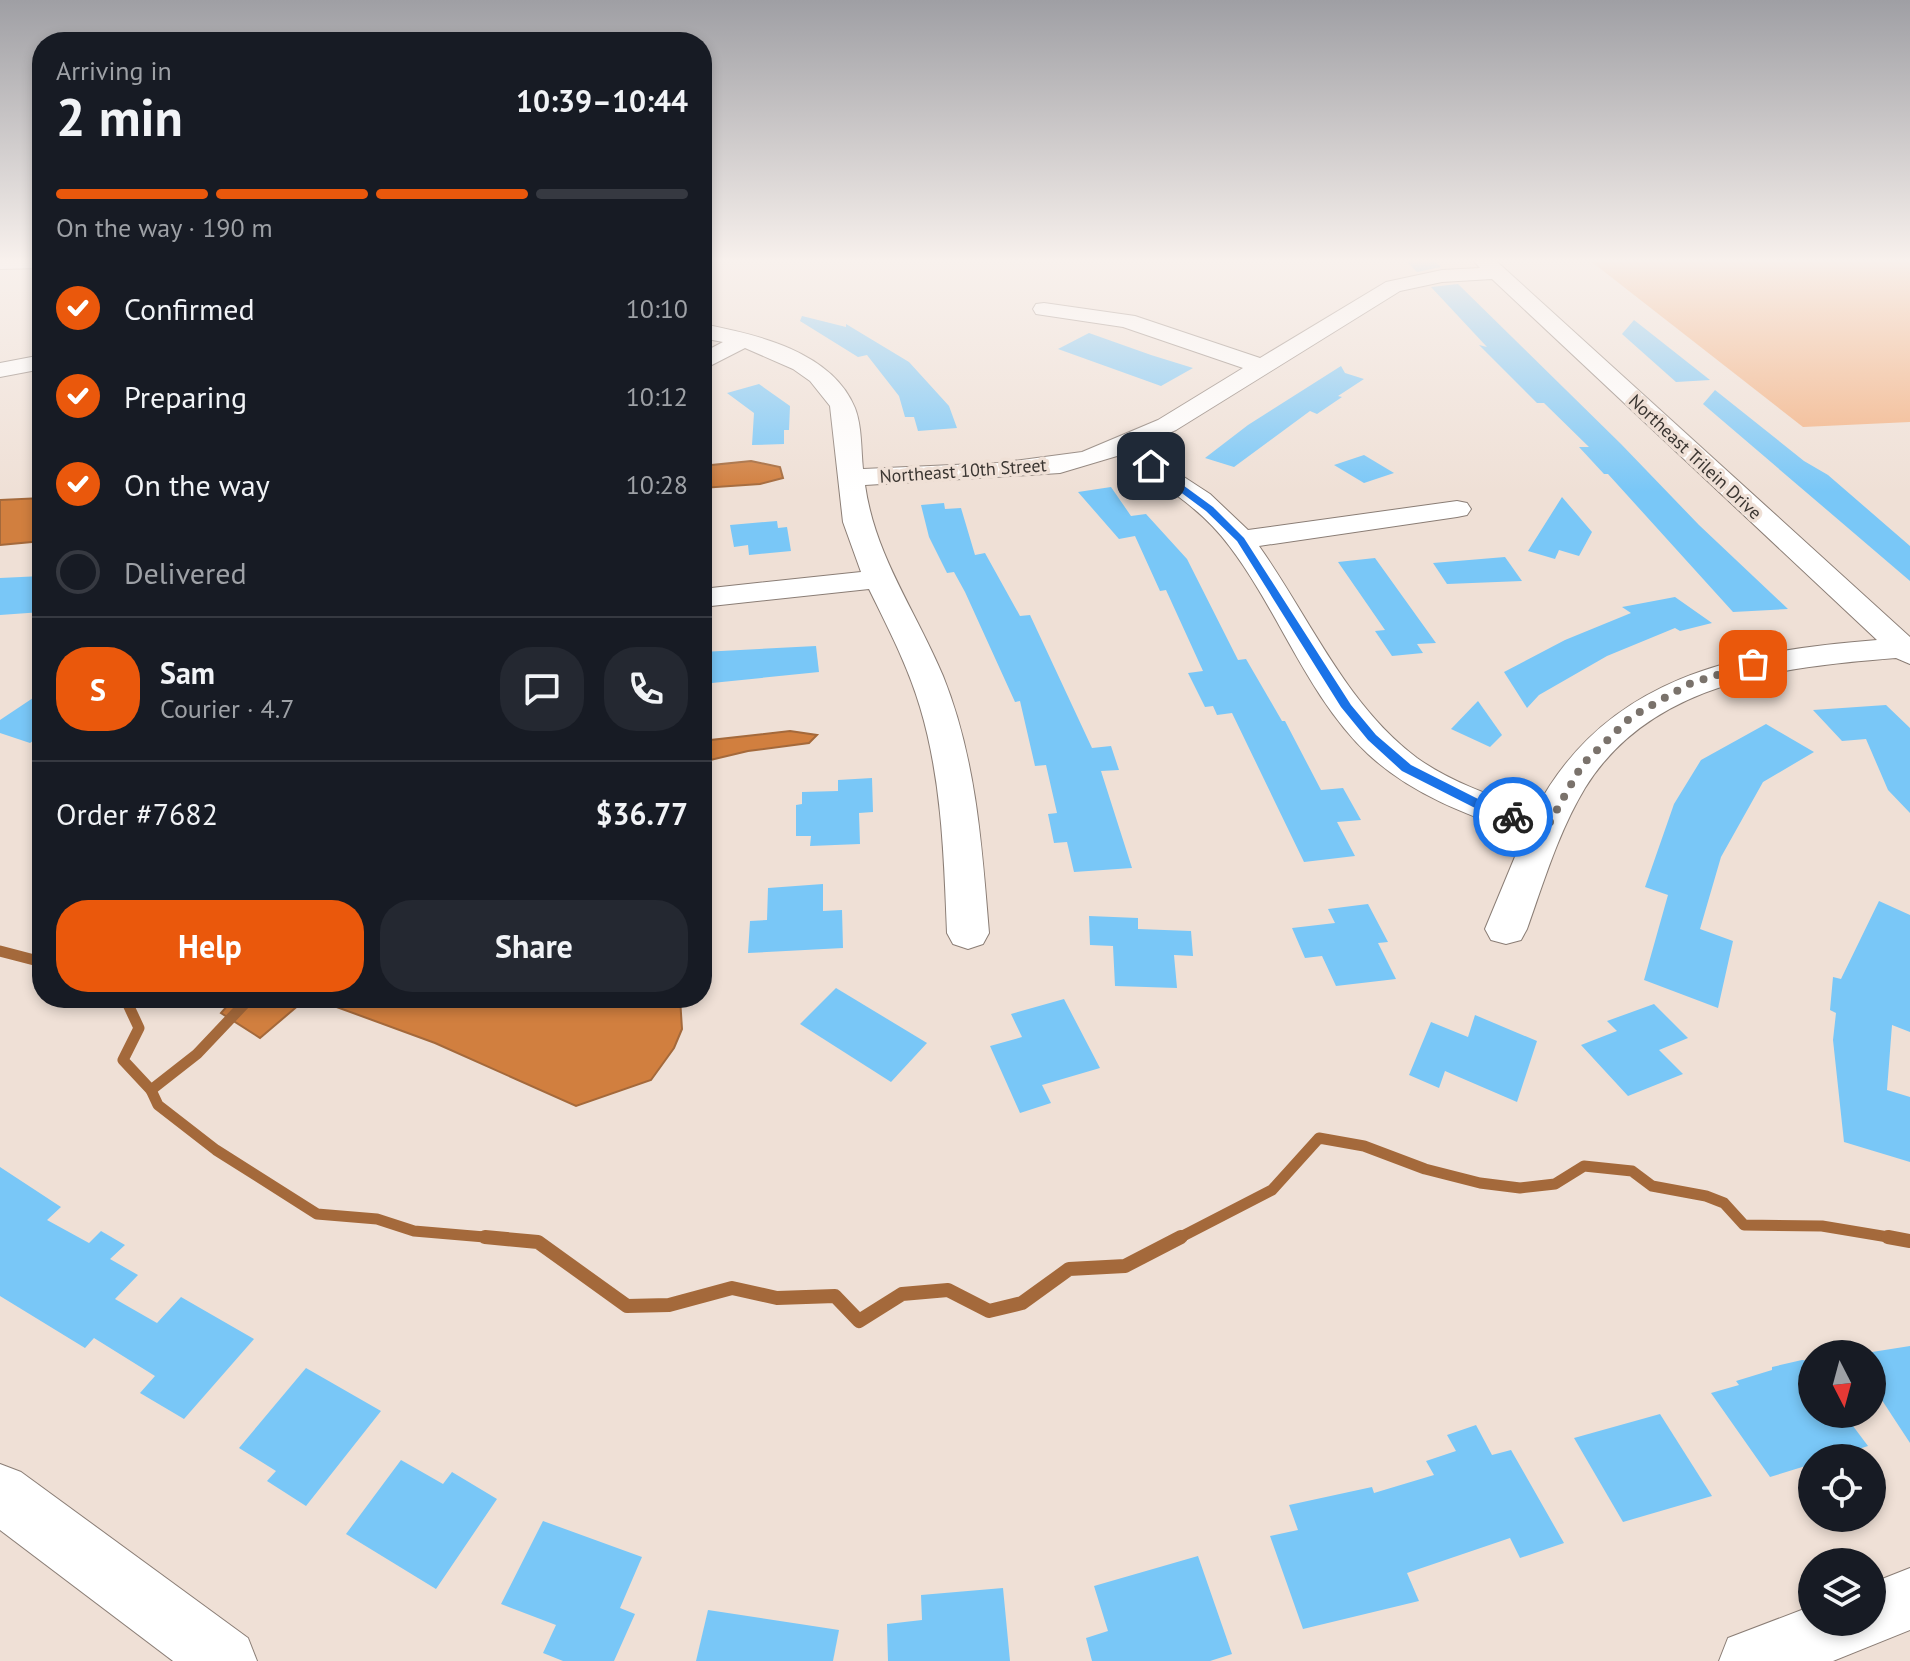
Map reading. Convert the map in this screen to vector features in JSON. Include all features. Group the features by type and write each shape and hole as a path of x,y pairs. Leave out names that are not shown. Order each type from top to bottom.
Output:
{"street":[{"path":"727,337 768,347 802,365 833,393 842,406 858,528 877,579 894,606 926,678 951,755 960,799 968,933"},
{"path":"1173,337 1263,367"},
{"name":"Northeast 10th Street","path":"852,470 998,471 1060,465 1090,458 1167,425 1312,337"},
{"name":"Northeast Trilein Drive","path":"1565,337 1907,651"},
{"path":"712,357 742,340"},
{"path":"0,370 32,364"},
{"path":"1117,445 1209,509 1241,540 1347,707 1372,737 1407,768 1482,806 1546,829"},
{"path":"1241,540 1457,509"},
{"path":"712,597 877,579"},
{"path":"1506,929 1546,829 1582,765 1631,717 1691,683 1753,664 1907,651"},
{"path":"0,1493 225,1661"},
{"path":"1886,1608 1910,1599"},
{"path":"1751,1661 1816,1636"}],"shaded area":[{"path":"1687,337 1910,337 1910,422 1803,427"},
{"path":"751,461 780,467 783,478 760,484 712,487 712,465"},
{"path":"32,498 32,542 0,545 0,500"},
{"path":"790,731 817,735 809,743 748,751 712,760 712,740"},
{"path":"225,1008 295,1008 260,1038 221,1013"},
{"path":"339,1008 681,1008 682,1029 674,1048 651,1080 576,1106 435,1043"}],"building":[{"path":"825,337 867,337 909,362 949,406 957,428 918,431 914,417 905,417 899,396 867,355 858,357"},
{"path":"1082,337 1099,337 1193,368 1161,386 1058,349"},
{"path":"1477,337 1511,337 1699,525 1788,609 1733,612 1608,474 1604,474 1579,447 1589,447 1544,403 1537,403 1479,345 1487,347"},
{"path":"1625,337 1655,337 1710,380 1676,382"},
{"path":"1341,366 1345,373 1364,379 1317,414 1310,411 1234,467 1205,458 1248,425"},
{"path":"759,384 790,406 789,430 784,430 784,444 752,445 754,413 727,393"},
{"path":"1715,390 1804,461 1828,475 1910,546 1910,581 1703,404"},
{"path":"1364,455 1394,473 1364,483 1334,465"},
{"path":"1111,487 1131,516 1146,514 1187,559 1238,660 1246,659 1282,721 1285,721 1321,790 1343,788 1361,820 1337,822 1355,856 1304,862 1232,713 1217,715 1213,706 1205,707 1188,673 1203,671 1166,590 1160,591 1135,536 1119,539 1078,492"},
{"path":"1562,497 1592,532 1579,556 1559,550 1555,559 1528,551"},
{"path":"944,503 945,509 961,508 975,555 985,553 1020,616 1030,615 1092,748 1111,746 1119,770 1101,771 1132,868 1074,872 1067,842 1054,843 1048,814 1057,813 1046,765 1035,766 1020,701 1015,702 954,572 947,573 929,537 921,505"},
{"path":"777,521 778,528 787,527 791,551 749,555 748,545 734,547 730,525"},
{"path":"1505,557 1522,581 1447,584 1433,563"},
{"path":"1375,558 1436,643 1417,644 1423,653 1392,656 1375,631 1385,630 1338,562"},
{"path":"32,576 32,613 0,615 0,578"},
{"path":"1675,597 1712,623 1680,631 1675,628 1607,656 1539,695 1527,708 1504,672 1565,640 1631,613 1622,607"},
{"path":"816,646 819,672 712,683 712,651"},
{"path":"32,699 32,742 0,733 0,720"},
{"path":"1478,701 1502,735 1490,747 1451,729"},
{"path":"1886,705 1910,728 1910,813 1888,790 1866,739 1842,741 1813,710"},
{"path":"1766,724 1814,752 1763,782 1721,857 1700,929 1733,941 1718,1008 1644,980 1668,895 1645,887 1674,804 1701,760"},
{"path":"872,778 873,812 859,813 860,844 810,846 811,836 796,836 796,805 802,804 802,792 838,791 838,780"},
{"path":"823,884 823,911 842,910 843,948 748,953 750,921 767,920 768,888"},
{"path":"1879,901 1910,915 1910,1032 1892,1025 1887,1090 1910,1097 1910,1162 1844,1142 1833,1040 1836,1013 1830,1010 1833,977 1841,979"},
{"path":"1368,904 1388,942 1378,943 1396,979 1336,986 1322,956 1305,958 1292,928 1335,923 1328,909"},
{"path":"1089,916 1138,918 1138,929 1191,931 1193,956 1174,955 1177,988 1115,986 1113,946 1090,945"},
{"path":"836,988 927,1043 891,1082 800,1024"},
{"path":"1064,999 1100,1068 1042,1085 1051,1103 1020,1113 990,1046 1022,1037 1011,1014"},
{"path":"1654,1004 1688,1038 1659,1050 1683,1074 1628,1096 1581,1045 1617,1031 1607,1021"},
{"path":"1475,1015 1537,1041 1517,1102 1445,1071 1439,1088 1409,1075 1431,1022 1468,1037"},
{"path":"0,1167 61,1207 47,1220 89,1243 101,1231 125,1245 110,1259 138,1275 115,1299 157,1323 181,1297 254,1339 184,1419 140,1393 155,1376 94,1338 85,1348 0,1296"},
{"path":"1910,1346 1910,1443 1886,1406 1886,1350"},
{"path":"1798,1361 1798,1428 1854,1428 1866,1444 1798,1444 1798,1468 1770,1477 1711,1393 1739,1385 1736,1381 1772,1370 1772,1367"},
{"path":"306,1368 381,1411 306,1506 267,1481 276,1471 239,1448"},
{"path":"1660,1414 1712,1496 1623,1522 1574,1438"},
{"path":"1476,1425 1492,1455 1511,1450 1564,1543 1520,1558 1510,1538 1407,1573 1419,1601 1303,1629 1270,1536 1298,1530 1289,1505 1372,1487 1374,1493 1434,1475 1426,1461 1456,1451 1447,1435"},
{"path":"401,1460 443,1484 452,1472 497,1499 436,1589 346,1534"},
{"path":"543,1521 642,1557 620,1608 635,1614 614,1661 563,1661 543,1653 556,1625 501,1604"},
{"path":"1198,1556 1232,1654 1210,1661 1092,1661 1086,1638 1108,1631 1094,1586"},
{"path":"1003,1588 1010,1661 888,1661 887,1624 922,1620 921,1595"},
{"path":"708,1610 839,1630 833,1661 696,1661"}],"waterway":[{"path":"0,951 32,959"},
{"path":"130,1008 139,1028 123,1060 151,1090"},
{"path":"151,1090 197,1054 241,1008"},
{"path":"151,1090 158,1105 216,1150 317,1214 377,1219 414,1231 490,1237"},
{"path":"1177,1239 1272,1190 1319,1138 1364,1146 1425,1169 1480,1183 1520,1188 1555,1184 1584,1166 1632,1171 1652,1186 1706,1196 1724,1203 1744,1225 1822,1226 1888,1237"},
{"path":"485,1237 490,1237"},
{"path":"490,1237 508,1239"},
{"path":"490,1237 538,1242 627,1306 669,1305 732,1288 777,1298 835,1296 859,1321 902,1294 948,1290 989,1311 1022,1303 1069,1269 1125,1266 1181,1237"},
{"path":"1888,1237 1900,1239"},
{"path":"1888,1237 1910,1241"}],"way so far":[{"path":"1513,817 1546,829 1582,765 1631,717 1691,683 1753,664"}],"route":[{"path":"1151,466 1209,509 1241,540 1347,707 1372,737 1407,768 1482,806 1513,817"}]}
